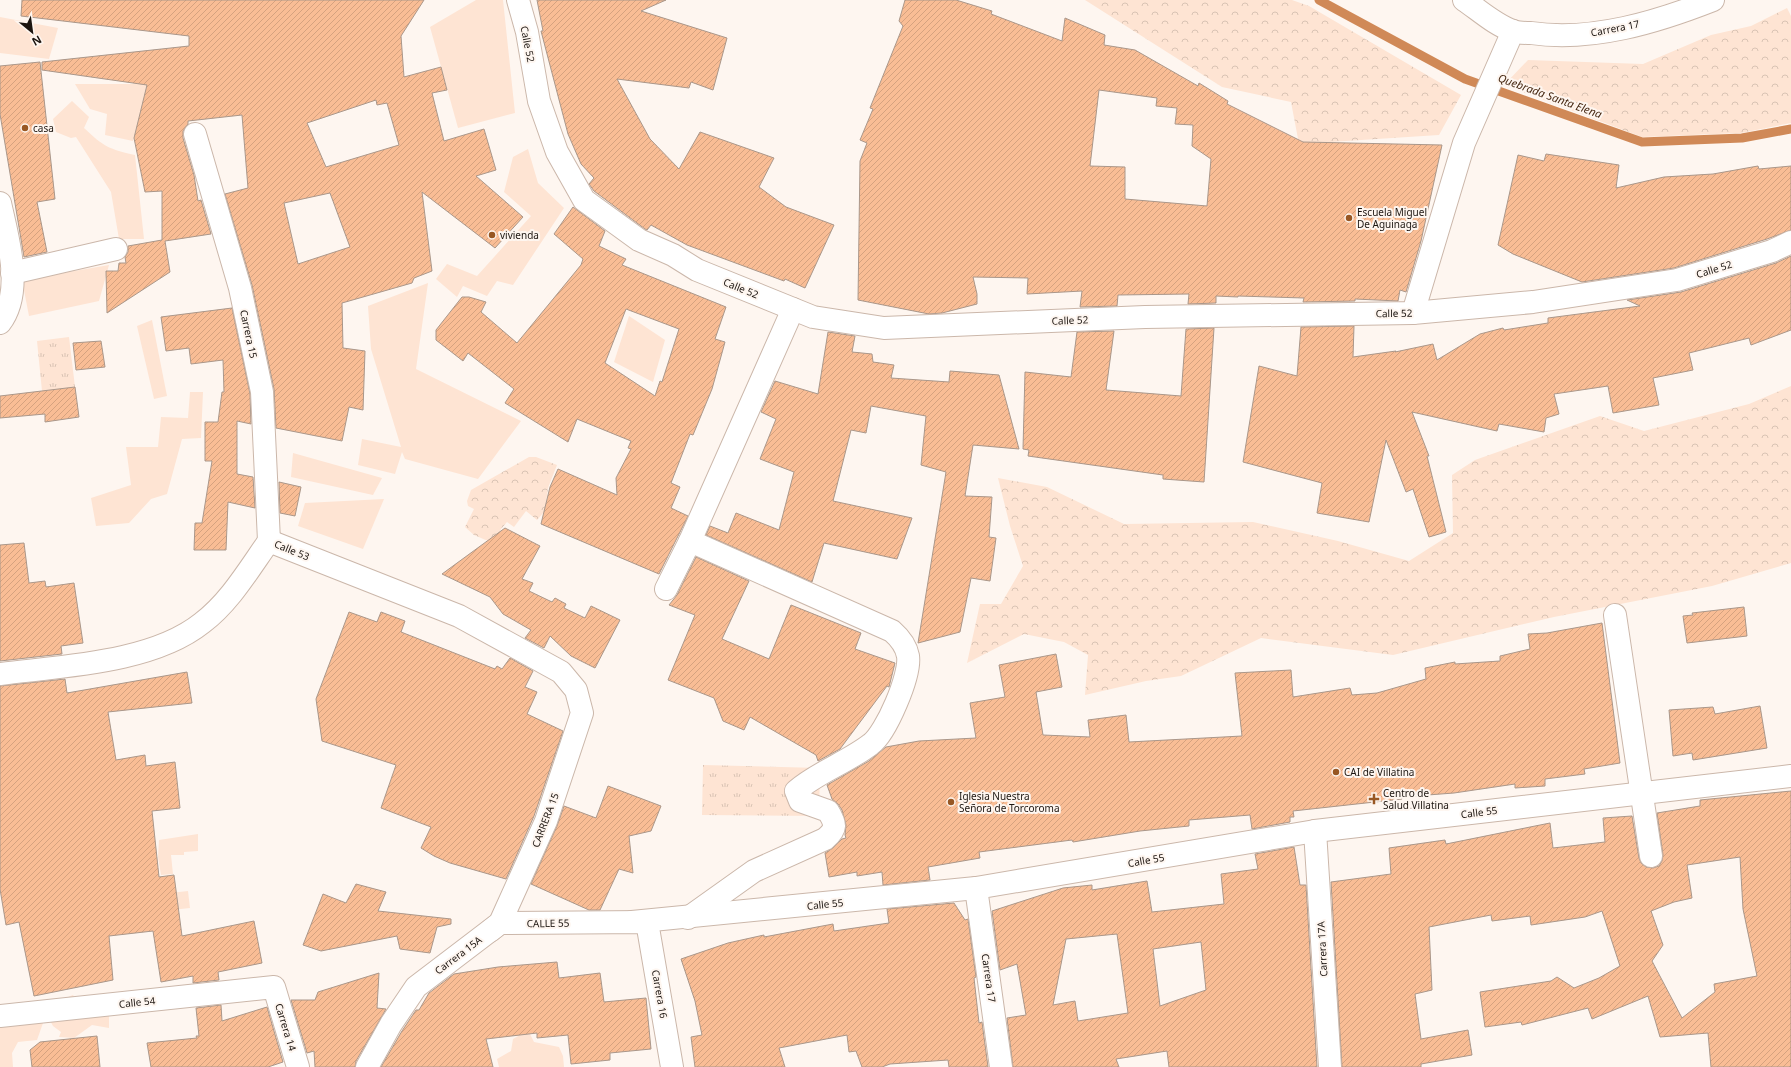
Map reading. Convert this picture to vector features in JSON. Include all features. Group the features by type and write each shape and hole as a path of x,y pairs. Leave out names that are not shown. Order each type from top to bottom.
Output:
{"street":[{"name":"Calle 52","path":"518,0 527,32 539,101 557,152 584,200 639,240 673,255 697,270 813,316 884,328 1145,318 1413,313 1533,302 1677,280 1772,251 1791,242"},
{"path":"1413,313 1464,143 1513,31 1489,18 1464,0"},
{"name":"Carrera 17","path":"1513,31 1554,37 1606,31 1678,14 1713,0"},
{"name":"Carrera 15","path":"195,134 240,288 262,392 269,541"},
{"path":"0,203 12,256 12,287 6,316 0,323"},
{"path":"12,274 116,249"},
{"path":"666,589 690,541 793,309"},
{"name":"Calle 53","path":"0,674 110,660 151,649 177,639 202,623 228,597 269,541 466,620 561,672 576,690 582,713"},
{"path":"688,918 754,871 825,839 832,833 834,826 828,811 800,801 796,791 872,744 884,729 907,675 908,657 902,640 892,631 690,541"},
{"path":"1615,615 1651,856"},
{"name":"CARRERA 15","path":"500,923 546,821 582,713"},
{"name":"Calle 55","path":"647,922 976,888 1315,831 1791,776"},
{"name":"Carrera 17A","path":"1315,831 1330,1067"},
{"name":"Carrera 17","path":"976,888 1001,1067"},
{"path":"647,922 672,1067"},
{"name":"CALLE 55","path":"500,923 647,922"},
{"path":"368,1067 391,1024 416,987 500,923"},
{"name":"Calle 54","path":"0,1016 274,987"},
{"name":"Carrera 14","path":"274,987 298,1067"}],"green space":[{"path":"476,0 503,0 515,113 458,128 430,27"},
{"path":"1085,0 1292,0 1309,6 1461,95 1439,135 1299,144 1291,102 1222,87"},
{"path":"1787,8 1791,16 1791,123 1741,133 1642,137 1504,85 1528,60 1643,64 1711,35 1751,26"},
{"path":"0,17 58,28 49,59 0,53"},
{"path":"75,84 149,84 133,141 105,135 107,114 90,109"},
{"path":"72,101 89,117 84,128 91,134 107,146 135,155 144,239 119,239 111,192 76,137 71,138 56,132 53,119"},
{"path":"528,149 538,183 564,208 513,285 497,281 487,296 463,286 457,297 436,279 447,264 477,276 531,216 504,192 513,157"},
{"path":"109,265 99,301 29,316 22,280"},
{"path":"428,283 416,369 521,421 478,479 405,459 402,452 395,474 358,465 362,439 401,447 371,349 368,306"},
{"path":"629,316 665,340 653,382 614,362"},
{"path":"152,320 167,396 154,399 137,326"},
{"path":"69,337 75,387 42,391 37,341"},
{"path":"1791,386 1791,563 1712,586 1554,617 1393,655 1261,638 1181,676 1146,681 1085,695 1088,655 1064,642 1024,634 967,663 980,604 1001,604 1023,566 1010,526 998,478 1047,487 1124,524 1253,522 1338,541 1409,561 1453,533 1452,475 1475,460 1600,416 1644,431 1749,404"},
{"path":"190,392 203,392 201,438 182,439 167,494 151,499 129,523 96,526 91,498 131,485 126,447 158,447 161,417 188,418"},
{"path":"293,453 382,478 373,495 291,477"},
{"path":"529,457 536,457 557,465 548,488 545,511 537,520 526,511 514,527 507,522 501,529 495,544 474,535 465,527 474,509 468,506 467,501 471,490"},
{"path":"384,499 363,549 298,526 305,503"},
{"path":"703,765 820,768 819,816 702,815"},
{"path":"198,834 198,851 184,852 184,855 171,855 173,874 161,875 158,857 159,840"},
{"path":"188,891 190,908 136,914 134,897"},
{"path":"73,995 77,1001 109,1010 109,1028 92,1025 74,1038 59,1037 61,1032 53,1026 46,1013 53,1003"},
{"path":"36,1012 43,1023 37,1040 18,1042 12,1053 13,1067 0,1067 0,1027"},
{"path":"530,1034 534,1042 559,1047 563,1056 564,1067 499,1067 497,1059 511,1051 513,1039 520,1035"}],"building":[{"path":"22,0 424,0 401,36 404,77 441,67 447,90 432,93 444,141 484,129 496,170 476,176 523,217 495,248 422,192 432,271 414,278 412,283 342,303 343,348 365,351 363,410 349,407 342,441 276,428 274,389 252,285 225,194 248,188 242,115 188,121 188,124 183,131 183,138 194,175 198,201 201,200 211,234 165,241 170,272 107,313 106,271 118,271 119,263 126,263 125,257 128,252 128,246 162,240 162,191 145,192 134,138 147,85 42,70 42,62 189,46 189,36 21,16","holes":["376,100 377,105 387,103 399,145 326,167 307,123","330,193 350,247 298,264 284,203"]},
{"path":"537,0 666,0 641,11 727,38 713,90 691,82 689,88 617,79 650,139 679,169 700,132 774,158 759,187 786,207 834,225 805,288 785,279 784,281 687,245 651,225 647,230 594,191 589,184 594,178 581,164 568,134 541,31 543,31"},
{"path":"905,0 956,0 992,11 991,14 1062,41 1065,18 1105,35 1104,45 1135,50 1198,86 1199,83 1228,101 1227,104 1303,142 1442,145 1421,241 1406,292 1400,290 1398,301 1355,299 1355,301 1303,302 1304,298 1216,296 1216,303 1188,304 1189,294 1118,295 1117,306 1080,307 1082,291 1027,294 1028,278 973,277 977,294 977,304 942,313 929,314 858,300 860,161 867,143 860,140 873,109 870,108 903,26 899,21","holes":["1099,90 1157,98 1156,106 1177,108 1175,124 1193,125 1192,146 1211,159 1207,206 1125,199 1125,167 1090,166"]},
{"path":"40,62 55,199 37,202 47,252 24,257 0,114 0,66"},
{"path":"1546,154 1619,165 1616,188 1664,177 1713,174 1758,166 1759,169 1791,166 1791,230 1674,268 1582,282 1513,254 1498,245 1518,155 1544,161"},
{"path":"573,207 605,231 599,246 626,259 622,265 726,307 715,339 725,342 712,389 693,435 690,434 671,483 680,487 671,508 688,516 659,574 541,524 550,487 558,469 617,495 616,478 631,449 628,448 631,441 577,419 568,442 505,403 514,389 468,353 463,361 436,340 436,330 462,297 469,297 486,302 481,312 517,343 581,265 583,259 554,234","holes":["626,309 679,329 662,382 660,381 655,396 605,363"]},
{"path":"1791,256 1791,330 1751,345 1749,338 1689,353 1693,370 1653,378 1659,405 1613,413 1608,386 1554,394 1559,414 1546,418 1544,432 1499,424 1497,431 1412,412 1429,456 1427,456 1446,532 1429,537 1413,489 1406,492 1386,440 1369,522 1317,513 1322,483 1243,462 1259,366 1297,376 1301,327 1354,326 1353,357 1396,351 1395,352 1433,344 1437,360 1480,334 1503,328 1504,330 1548,323 1548,318 1640,306 1627,300 1681,292 1776,263"},
{"path":"232,308 250,394 251,424 237,421 237,474 253,477 255,508 228,502 226,550 194,550 195,523 202,523 212,461 205,461 205,422 218,422 222,392 224,392 223,360 191,364 189,348 166,351 161,317"},
{"path":"1214,328 1204,482 1163,479 1163,475 1028,456 1029,450 1023,449 1025,372 1071,377 1077,332 1114,331 1106,390 1181,396 1186,329"},
{"path":"828,332 855,336 852,352 872,354 873,362 894,365 891,378 949,382 950,371 999,375 1019,449 973,445 965,496 992,497 989,537 996,538 990,581 971,578 960,632 918,643 946,472 921,465 926,416 871,406 866,433 851,430 833,501 912,518 897,559 824,543 812,582 706,535 710,526 728,533 736,513 779,530 794,472 760,459 776,419 761,412 775,381 818,394"},
{"path":"101,341 105,367 76,370 73,343"},
{"path":"75,387 79,417 45,422 45,414 0,418 0,396"},
{"path":"279,482 301,487 295,516 280,513"},
{"path":"505,528 540,546 522,579 533,583 529,591 552,602 555,598 566,604 564,608 585,618 591,606 620,620 595,668 571,656 550,636 544,648 525,638 531,630 503,614 490,597 442,574"},
{"path":"24,543 29,583 45,581 46,587 74,583 83,643 61,646 62,654 0,661 0,545"},
{"path":"696,557 749,581 722,639 769,659 791,605 861,633 855,649 895,663 889,687 887,686 840,749 818,761 816,755 750,717 744,730 723,721 714,698 668,680 695,615 669,605 677,595"},
{"path":"1744,607 1747,636 1687,643 1683,616 1693,615 1692,613"},
{"path":"349,612 377,622 381,612 405,621 401,632 495,669 497,666 502,669 510,658 533,671 525,687 537,692 527,714 563,731 534,816 506,879 450,863 421,848 431,827 381,808 396,765 322,741 316,699"},
{"path":"1602,623 1620,763 1584,769 1585,774 1545,779 1545,786 1515,788 1515,784 1454,793 1401,797 1402,799 1293,811 1294,817 1290,817 1290,822 1252,829 1250,815 1189,820 1189,826 1140,831 1073,842 1072,840 979,852 980,858 928,867 930,880 883,885 882,872 857,876 857,872 829,877 825,853 833,848 842,839 846,838 846,825 842,810 832,799 827,785 869,761 886,747 919,741 976,738 970,703 1005,697 999,665 1056,654 1062,687 1036,692 1043,735 1090,737 1088,720 1126,715 1129,742 1242,736 1235,673 1291,670 1293,697 1350,688 1352,695 1377,693 1426,679 1425,668 1455,662 1455,664 1500,661 1500,656 1530,649 1528,634 1547,633"},
{"path":"187,672 192,703 108,712 116,760 145,755 146,766 175,762 180,808 152,811 159,877 174,875 182,936 254,921 262,963 218,972 219,980 193,983 193,976 161,982 153,931 109,936 113,980 34,996 19,922 6,925 0,889 0,686 65,679 67,693"},
{"path":"1760,706 1767,748 1693,760 1692,753 1673,756 1669,710 1713,707 1715,714"},
{"path":"608,786 661,806 651,831 629,836 633,873 619,869 600,910 589,910 531,884 557,826 564,806 596,818"},
{"path":"1791,791 1791,1067 1711,1067 1708,1033 1660,1037 1648,996 1592,1019 1588,1008 1522,1025 1521,1022 1485,1027 1480,992 1551,981 1557,977 1574,988 1599,978 1620,966 1602,911 1585,917 1531,925 1530,916 1492,921 1491,915 1429,927 1432,990 1415,994 1421,1039 1468,1030 1472,1055 1421,1064 1421,1067 1342,1067 1331,882 1391,874 1389,848 1445,840 1446,844 1550,823 1553,848 1605,842 1603,818 1632,816 1641,863 1646,867 1653,868 1659,866 1663,855 1657,813 1700,806 1700,800","holes":["1740,857 1743,909 1757,976 1714,984 1715,992 1682,1018 1652,961 1663,945 1651,911 1674,902 1692,898 1687,865"]},
{"path":"1294,847 1300,885 1306,885 1317,1067 1169,1067 1167,1051 1116,1059 1119,1067 1013,1067 1007,1018 1026,1015 1017,964 1000,970 992,911 1063,888 1092,885 1092,890 1147,881 1152,912 1224,904 1221,874 1258,869 1255,854","holes":["1117,934 1128,1013 1078,1021 1075,1001 1053,1005 1066,939","1201,942 1206,990 1160,1006 1153,949"]},
{"path":"356,884 386,892 378,911 451,919 451,924 437,927 430,953 400,949 397,936 321,951 303,945 323,894 346,903"},
{"path":"954,903 965,920 968,919 976,977 974,978 979,1023 982,1022 988,1067 949,1067 948,1060 890,1064 882,1067 862,1067 856,1051 849,1052 847,1035 779,1048 785,1067 695,1067 691,1037 702,1035 695,1001 681,959 728,943 764,935 764,937 833,924 834,931 889,923 887,909"},
{"path":"557,962 559,978 600,973 604,1002 646,998 651,1049 610,1053 610,1060 571,1064 568,1035 537,1038 537,1033 486,1039 493,1067 381,1067 402,1031 416,1010 419,1010 429,993 454,974 498,967"},
{"path":"379,973 377,1008 386,1009 356,1061 355,1067 315,1067 314,1051 307,1053 291,1000 315,1000 318,992"},
{"path":"221,1005 222,1021 267,1007 283,1062 268,1067 151,1067 147,1043 197,1038 196,1036 199,1036 196,1008"},
{"path":"97,1036 100,1067 32,1067 30,1050 40,1042"}],"waterway":[{"name":"Quebrada Santa Elena","path":"1319,0 1465,79 1642,142 1742,138 1791,129"}],"place":[{"name":"casa","path":"25,128"},
{"name":"Escuela Miguel De Aguinaga","path":"1349,218"},
{"name":"vivienda","path":"492,235"},
{"name":"CAI de Villatina","path":"1336,772"},
{"name":"Centro de Salud Villatina","path":"1374,799"},
{"name":"Iglesia Nuestra Señora de Torcoroma","path":"951,802"}]}
